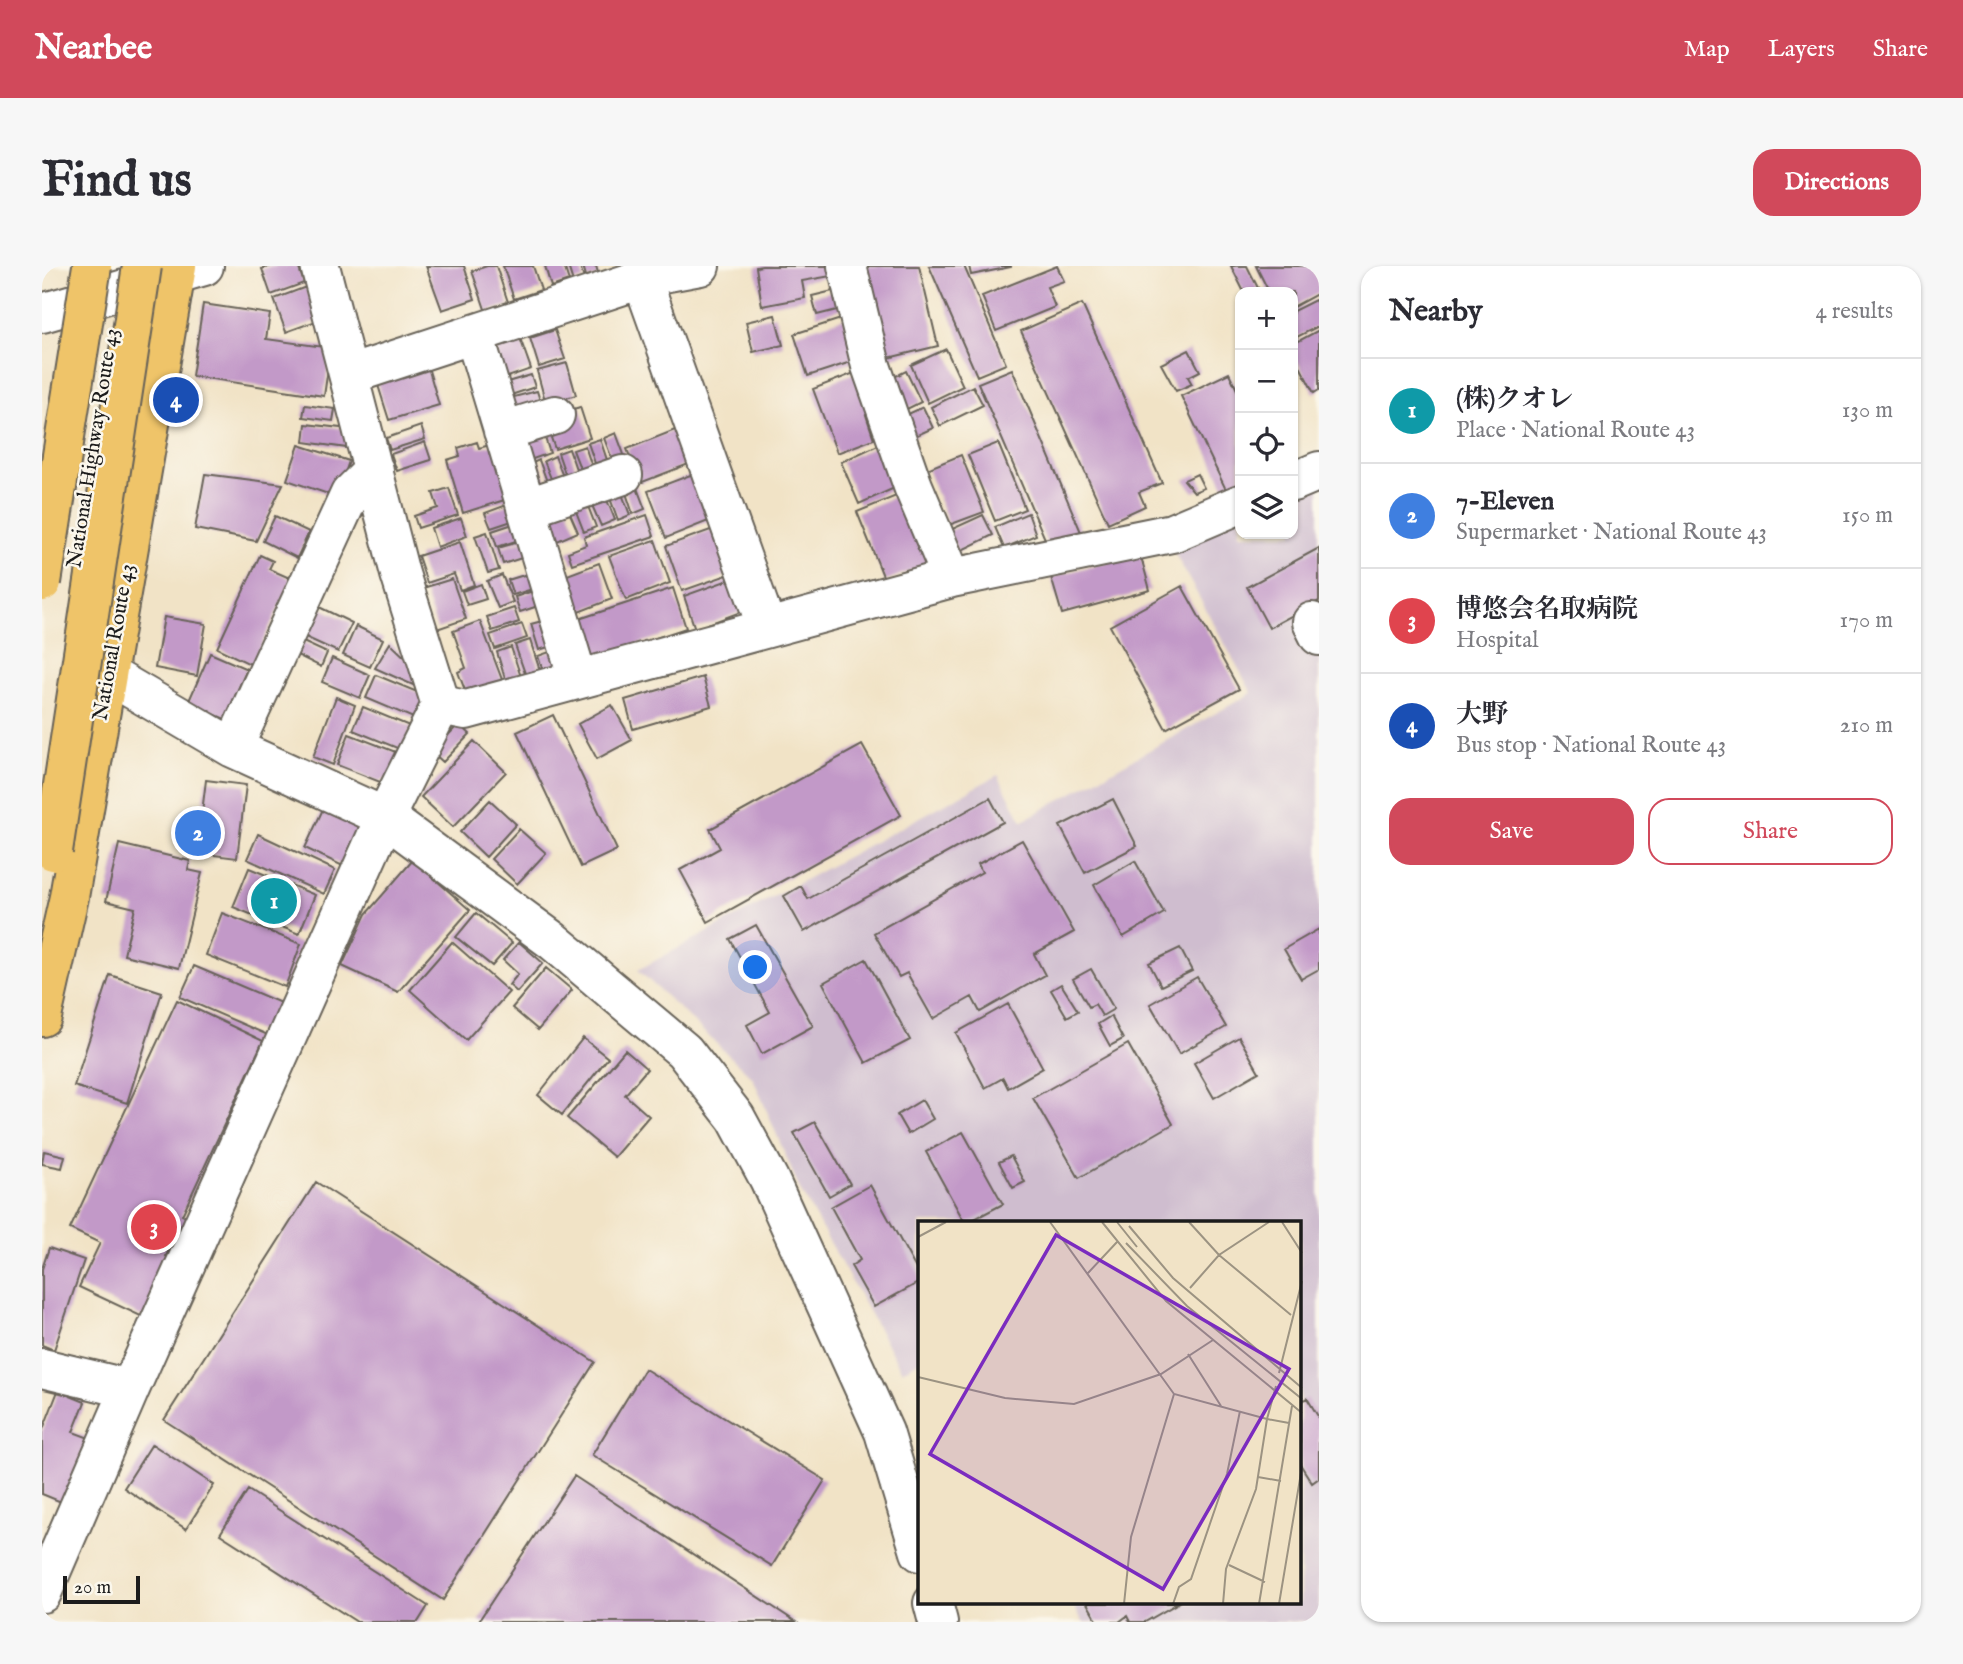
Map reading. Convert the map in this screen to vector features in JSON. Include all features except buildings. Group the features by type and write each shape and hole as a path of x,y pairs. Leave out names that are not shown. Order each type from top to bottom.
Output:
{"highway":[{"path":"42,425 69,266"},
{"name":"National Highway Route 43","path":"42,582 92,266"},
{"name":"National Highway Route 43","path":"42,754 121,266"},
{"path":"42,922 54,851 175,268"},
{"name":"National Route 43","path":"42,1017 69,897 175,268"}],"street":[{"path":"42,1593 130,1389 386,817 441,705 400,574 320,266"},
{"path":"349,375 642,279 700,266"},
{"path":"847,266 871,366 913,486 952,578"},
{"path":"42,313 175,268"},
{"path":"642,279 767,628"},
{"path":"474,334 578,679"},
{"path":"503,431 555,415"},
{"path":"233,748 350,494 374,470"},
{"path":"1298,480 1319,471"},
{"path":"526,508 623,475"},
{"path":"441,705 466,710 952,578 1172,533 1235,506"},
{"path":"107,674 233,748 386,817 553,941 684,1051 736,1118 769,1179 884,1432 918,1545"},
{"path":"42,1368 130,1389"},
{"path":"933,1604 938,1622"}],"shaded area":[{"path":"1319,482 1319,1622 1083,1622 1073,1604 1302,1604 1302,1221 918,1221 918,1361 902,1371 800,1190 753,1078 638,970 998,775 1022,821 1252,693 1168,541 1235,515 1235,539 1298,539 1298,490"}],"place":[{"name":"大野","path":"176,400"},
{"name":"7-Eleven","path":"198,833"},
{"name":"(株)クオレ","path":"274,901"},
{"name":"博悠会名取病院","path":"154,1227"}]}
